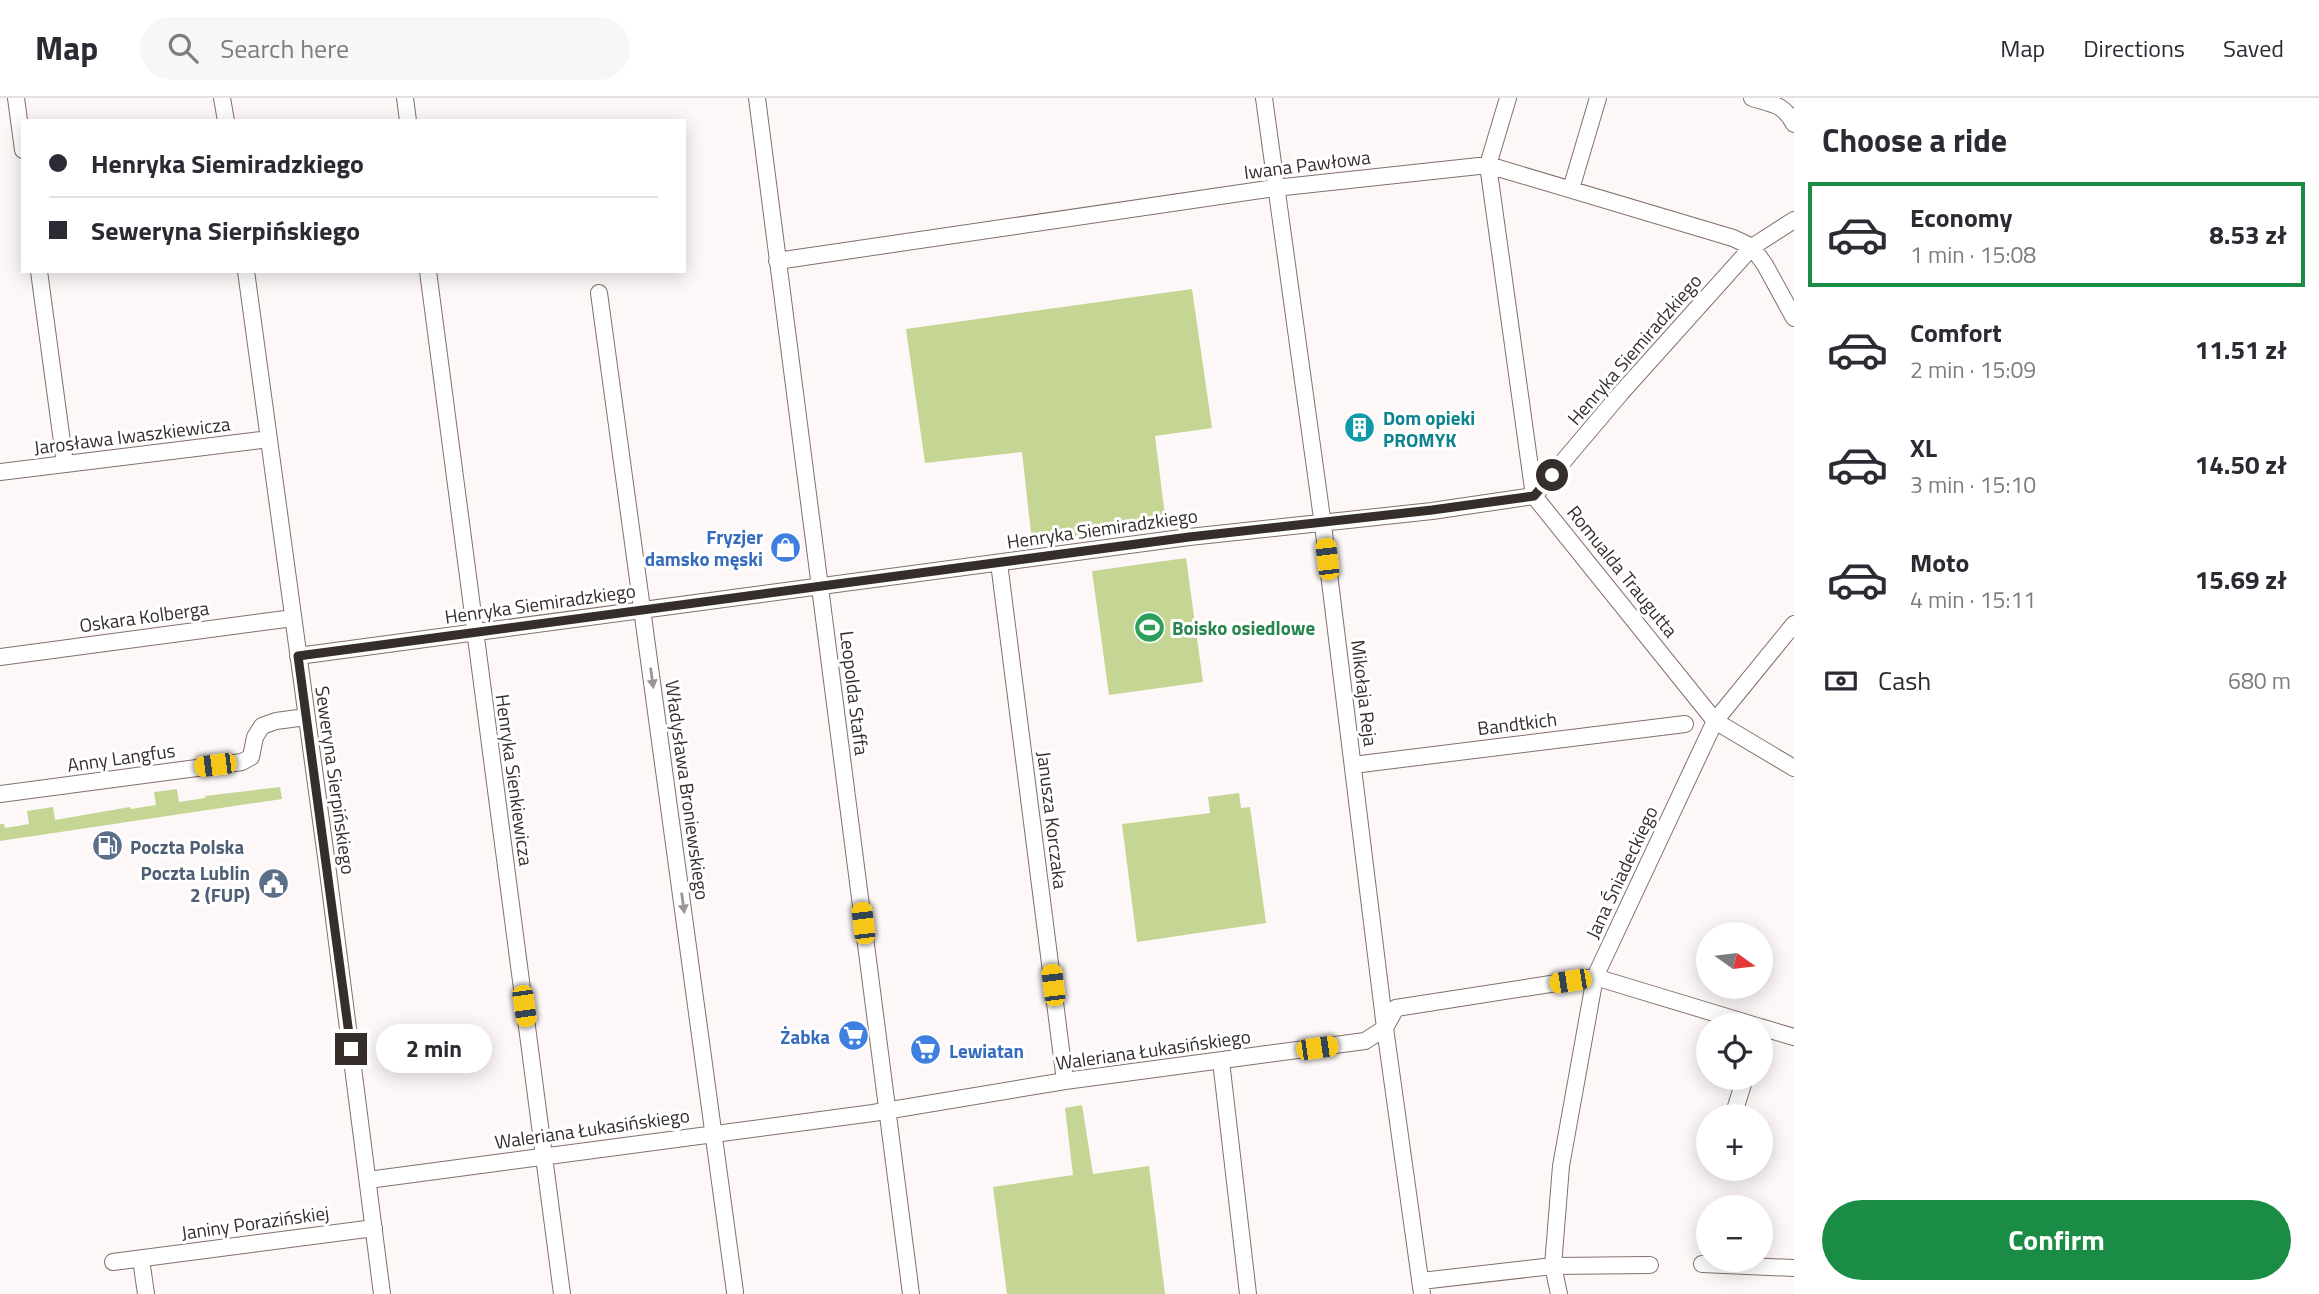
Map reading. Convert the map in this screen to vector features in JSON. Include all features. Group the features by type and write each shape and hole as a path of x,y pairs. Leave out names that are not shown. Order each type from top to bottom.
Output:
{"street":[{"path":"16,98 21,135"},
{"path":"222,98 226,119"},
{"path":"405,98 408,119"},
{"name":"Leopolda Staffa","path":"757,98 911,1294"},
{"name":"Mikołaja Reja","path":"1264,98 1322,523 1385,1028 1422,1288"},
{"path":"1508,98 1488,165 1534,496"},
{"path":"1571,189 1598,98"},
{"path":"1752,98 1781,107 1794,124"},
{"name":"Iwana Pawłowa","path":"776,261 1275,188 1488,165 1733,238 1752,247"},
{"name":"Henryka Siemiradzkiego","path":"298,656 1189,537 1534,496 1621,393 1752,247 1794,220"},
{"path":"1752,247 1794,318"},
{"path":"39,273 65,464"},
{"name":"Seweryna Sierpińskiego","path":"246,273 382,1294"},
{"name":"Henryka Sienkiewicza","path":"428,273 562,1294"},
{"name":"Władysława Broniewskiego","path":"599,293 735,1292"},
{"name":"Jarosława Iwaszkiewicza","path":"0,472 269,439"},
{"name":"Romualda Traugutta","path":"1534,496 1716,721 1794,768"},
{"name":"Janusza Korczaka","path":"999,563 1065,1081"},
{"name":"Oskara Kolberga","path":"0,657 293,618"},
{"name":"Jana Śniadeckiego","path":"1559,1294 1553,1266 1561,1166 1595,977 1716,721 1794,624"},
{"name":"Anny Langfus","path":"0,794 242,762 251,757 262,726 306,717"},
{"name":"Bandtkich","path":"1353,765 1685,724"},
{"name":"Waleriana Łukasińskiego","path":"368,1180 887,1110 1065,1081 1365,1041 1385,1028 1396,1008 1595,977 1715,1013"},
{"name":"Waleriana Łukasińskiego","path":"1773,1030 1794,1037"},
{"path":"1222,1061 1248,1294"},
{"name":"Janiny Porazińskiej","path":"113,1262 374,1227"},
{"path":"141,1259 146,1294"},
{"path":"1422,1288 1553,1266 1650,1265"},
{"path":"1773,1267 1794,1268"}],"green space":[{"path":"1192,289 1212,428 1155,436 1166,524 1032,542 1022,452 925,463 906,329"},
{"path":"1186,558 1203,682 1109,695 1092,571"},
{"path":"280,787 282,799 0,841 0,824 4,824 5,828 29,824 27,811 53,807 55,820 156,805 154,792 177,789 179,802 205,796"},
{"path":"1239,793 1241,808 1250,807 1266,923 1137,942 1122,824 1210,813 1208,797"},
{"path":"1082,1105 1093,1174 1149,1166 1165,1294 1007,1294 993,1187 1073,1175 1065,1108"}],"place":[{"name":"Dom opieki PROMYK","path":"1360,428"},
{"name":"Fryzjer damsko męski","path":"786,547"},
{"name":"Boisko osiedlowe","path":"1149,627"},
{"name":"Poczta Polska","path":"107,846"},
{"name":"Poczta Lublin 2 (FUP)","path":"273,883"},
{"name":"Żabka","path":"853,1036"},
{"name":"Lewiatan","path":"926,1050"}],"route":[{"path":"351,1049 298,656 1189,537 1534,496 1552,475"}]}
